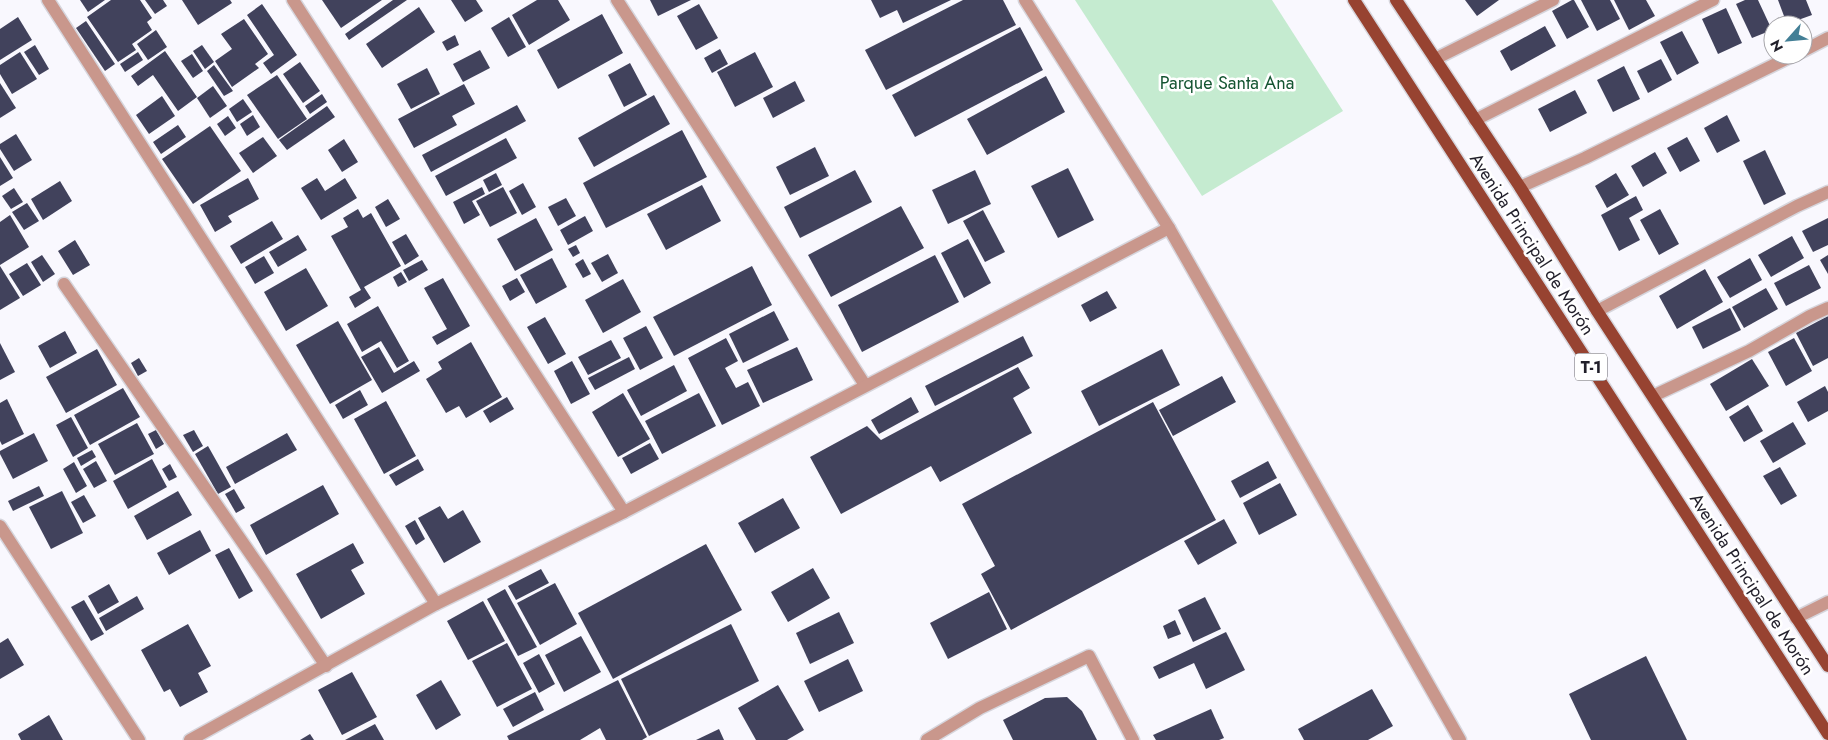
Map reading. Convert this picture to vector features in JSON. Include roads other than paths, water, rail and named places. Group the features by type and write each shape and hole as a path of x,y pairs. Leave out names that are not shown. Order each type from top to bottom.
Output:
{"main road":[{"name":"Avenida Principal de Morón","path":"1354,0 1828,734"},
{"name":"Avenida Principal de Morón","path":"1396,0 1520,187 1597,311 1828,666"}],"street":[{"path":"48,0 436,604"},
{"path":"293,0 624,512"},
{"path":"617,0 865,385"},
{"path":"1025,0 1169,228 1460,740"},
{"path":"1435,59 1553,0"},
{"path":"1475,120 1713,0"},
{"path":"1813,46 1828,38"},
{"path":"1520,187 1585,158 1774,65"},
{"path":"1597,311 1797,206 1828,192"},
{"path":"190,740 436,604 624,512 1169,228"},
{"path":"64,284 326,666"},
{"path":"1653,396 1749,351 1810,316 1828,308"},
{"path":"0,526 139,740"},
{"path":"1796,618 1828,602"},
{"path":"927,740 980,708 1089,656 1133,740"}],"park label":[{"name":"Parque Santa Ana","path":"1227,83"}]}
